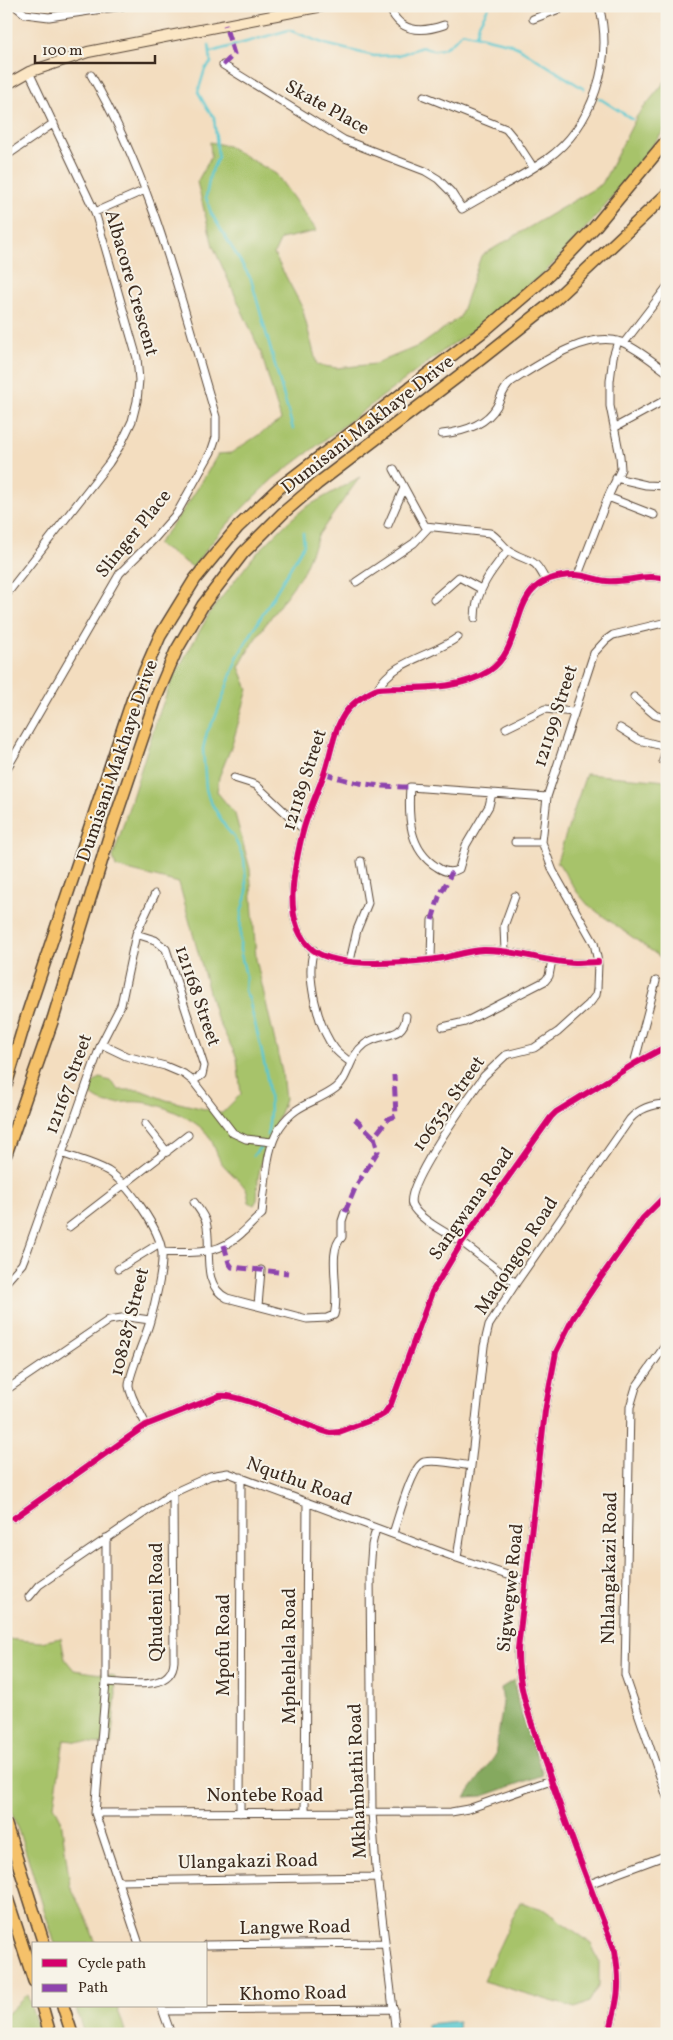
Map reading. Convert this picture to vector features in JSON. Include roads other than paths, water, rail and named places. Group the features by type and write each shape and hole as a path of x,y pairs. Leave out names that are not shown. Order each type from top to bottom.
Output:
{"main road":[{"name":"Dumisani Makhaye Drive","path":"6,1085 28,1012 132,698 160,636 195,580 237,528 279,488 485,330 557,267 600,221 667,140"},
{"name":"Dumisani Makhaye Drive","path":"6,1154 53,1019 108,840 156,698 176,651 203,605 243,553 283,513 317,484 542,311 584,274 667,194"},
{"path":"6,1825 43,1942"},
{"path":"6,1895 32,1975"},
{"path":"43,2008 50,2034"},
{"path":"64,2008 72,2034"}],"street":[{"path":"15,6 25,14 50,17 123,6"},
{"path":"6,86 29,72 88,52 323,6"},
{"path":"388,6 393,16 399,22 411,28 424,31 444,25"},
{"path":"533,19 567,6"},
{"path":"424,96 506,129 516,140 533,167 556,152 577,128 596,91 604,55 603,25 599,6"},
{"name":"Skate Place","path":"223,65 344,140 438,179 451,192 462,209 533,167"},
{"name":"Albacore Crescent","path":"6,595 109,463 128,428 137,401 139,380 136,351 95,212 29,72"},
{"name":"Slinger Place","path":"6,770 120,572 155,538 177,513 206,462 216,437 216,417 155,216 125,140 91,75"},
{"path":"6,156 54,123"},
{"path":"95,212 145,190"},
{"path":"578,575 608,497 621,469 610,406 610,381 613,357 621,342 667,287"},
{"path":"442,434 460,432 479,423 493,412 505,388 511,382 563,351 586,343 621,342 667,372"},
{"path":"614,428 667,399"},
{"path":"394,469 422,522 428,528 487,532 494,535 508,550 535,562 546,580 578,575 606,581 651,577 665,578"},
{"path":"616,478 667,486"},
{"path":"388,525 404,488"},
{"path":"608,497 654,515"},
{"path":"356,582 414,543 428,528"},
{"path":"475,618 476,602 481,589 508,550"},
{"path":"434,599 458,578 481,589"},
{"name":"121189 Street","path":"314,950 297,924 292,895 294,867 303,829 345,714 351,705 377,689 448,685 464,682 489,671 506,654 522,606 533,591 546,580"},
{"name":"121199 Street","path":"542,842 547,797 573,712 594,653 598,646 613,635 667,622"},
{"path":"377,689 386,676 395,668 438,649 458,637"},
{"path":"634,697 655,715 667,719"},
{"path":"506,728 545,709 573,712"},
{"path":"620,728 638,740 666,746 663,761"},
{"path":"234,778 256,785 303,829"},
{"path":"492,793 489,806 466,845 460,867 452,872 436,867 428,861 417,845 410,822 410,787 547,797"},
{"path":"514,842 542,842"},
{"name":"106352 Street","path":"516,1283 462,1242 417,1212 411,1200 413,1189 432,1153 494,1064 506,1055 534,1048 546,1041 590,1004 596,995 598,962 594,943 554,871 542,842"},
{"path":"350,961 357,930 368,903 361,861"},
{"name":"121167 Street","path":"6,1282 22,1264 101,1044 121,1005 136,934 155,894"},
{"path":"505,950 504,926 515,896"},
{"path":"432,920 432,960"},
{"name":"121168 Street","path":"136,934 155,940 166,949 204,1066 203,1073 193,1081"},
{"path":"350,1062 334,1048 316,1007 310,974 314,950 337,960 368,963 432,960 480,950 505,950 574,963 598,962"},
{"path":"444,1027 465,1022 545,981 551,970 552,960"},
{"path":"634,1064 656,981"},
{"path":"162,1252 208,1251 233,1240 262,1214 265,1181 272,1142 281,1127 296,1109 330,1092 341,1083 350,1062 357,1051 367,1042 401,1030 405,1024 406,1016"},
{"path":"101,1044 126,1056 176,1070 193,1081 232,1133 246,1139 272,1142"},
{"name":"Sangwana Road","path":"14,1518 146,1425 223,1395 244,1400 330,1433 340,1432 379,1418 390,1404 436,1284 462,1242 556,1112 667,1046"},
{"name":"Maqongqo Road","path":"457,1558 471,1466 486,1334 489,1325 630,1119 637,1112 650,1105 667,1104"},
{"path":"145,1124 167,1152"},
{"path":"69,1227 188,1135"},
{"name":"108287 Street","path":"62,1153 100,1167 124,1185 155,1231 160,1243 162,1252 160,1272 150,1320 129,1386 146,1425"},
{"path":"264,1194 265,1181"},
{"name":"Sigwegwe Road","path":"609,2034 618,2000 619,1976 615,1950 551,1780 520,1680 518,1649 545,1411 556,1352 569,1325 594,1287 643,1218 667,1194"},
{"path":"194,1202 206,1223 208,1262 219,1293 227,1298 307,1319 331,1317 336,1311 338,1296 334,1259 337,1241 342,1237 342,1220 345,1212"},
{"path":"118,1269 160,1243"},
{"path":"258,1306 262,1270"},
{"path":"6,1390 110,1320 128,1317 150,1320"},
{"name":"Nhlangakazi Road","path":"667,1343 636,1387 630,1407 625,1675 629,1692 667,1797"},
{"path":"393,1533 416,1468 420,1464 430,1461 471,1466"},
{"name":"Nquthu Road","path":"29,1597 39,1585 172,1492 210,1476 228,1473 457,1558 526,1581"},
{"name":"Mpofu Road","path":"240,1813 241,1477"},
{"name":"Qhudeni Road","path":"106,1682 156,1682 169,1676 173,1671 172,1492"},
{"name":"Mphehlela Road","path":"305,1812 307,1502"},
{"name":"Mkhambathi Road","path":"376,1528 372,1545 370,1573 372,1812 396,2034"},
{"path":"106,1538 106,1682 95,1813 138,1942"},
{"name":"Nontebe Road","path":"95,1813 457,1812 551,1780"},
{"path":"589,1884 667,1855"},
{"name":"Ulangakazi Road","path":"119,1881 378,1877"},
{"name":"Langwe Road","path":"208,1945 385,1943"},
{"path":"162,2009 171,2034"},
{"name":"Khomo Road","path":"162,2009 394,2009"}],"water":[{"path":"458,2021 459,2034 428,2034 427,2024"}],"waterway":[{"path":"476,35 479,24 489,6"},
{"path":"211,52 289,30 325,44 374,56 399,55 422,47 434,50 445,48 462,32 508,43 519,48 584,89"},
{"path":"209,45 211,63 205,69 198,92 214,117 218,157 210,175 206,197 211,213 251,279 293,429"},
{"path":"599,98 632,119"},
{"path":"267,1135 270,1103 268,1085 249,999 245,991 246,976 240,950 241,913 247,892 244,859 234,837 226,828 209,799 206,789 203,749 207,732 215,718 238,656 304,545 303,533"},
{"path":"253,1156 262,1145"}]}
